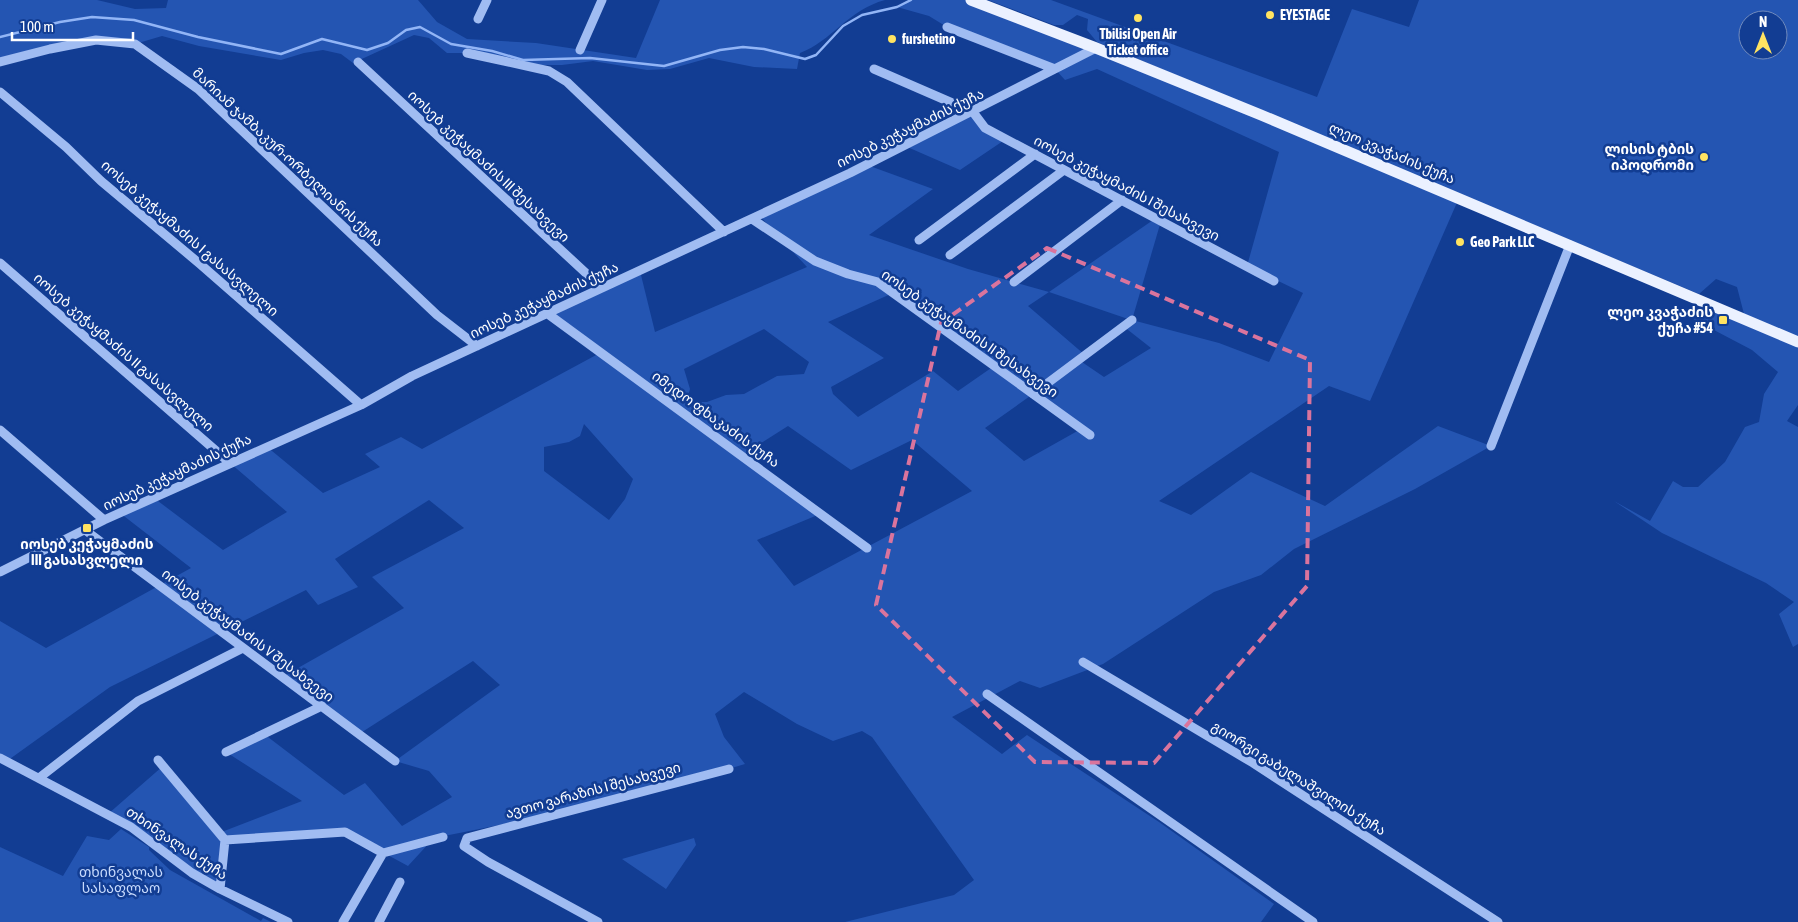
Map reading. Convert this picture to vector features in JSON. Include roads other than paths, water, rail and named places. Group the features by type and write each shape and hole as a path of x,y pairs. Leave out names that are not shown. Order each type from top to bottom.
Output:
{"main road":[{"name":"ლეო კვაჭაძის ქუჩა","path":"971,0 1096,48 1798,342"}],"street":[{"path":"478,19 487,0"},
{"path":"580,50 602,0"},
{"path":"947,27 1055,69"},
{"name":"მარიამ ჯამბაკურ-ორბელიანის ქუჩა","path":"0,62 50,48 96,40 135,44 198,89 425,304 477,346"},
{"name":"იოსებ კეჭაყმაძის ქუჩა","path":"0,572 104,520 361,405 412,376 752,219 974,112 1096,48"},
{"path":"467,53 549,71 567,82 724,232"},
{"name":"იოსებ კეჭაყმაძის III შესახვევი","path":"358,62 602,288"},
{"path":"874,69 974,112"},
{"name":"იოსებ კეჭაყმაძის I გასასვლელი","path":"0,92 66,146 101,181 200,264 361,405"},
{"name":"იოსებ კეჭაყმაძის I შესახვევი","path":"974,112 985,128 1274,281"},
{"path":"919,240 1035,154"},
{"path":"950,255 1064,170"},
{"path":"1014,282 1122,200"},
{"name":"იოსებ კეჭაყმაძის II შესახვევი","path":"752,219 815,261 848,274 878,282 1090,435"},
{"path":"1491,446 1570,245"},
{"name":"იოსებ კეჭაყმაძის II გასასვლელი","path":"0,263 230,462"},
{"name":"იმედო ფხაკაძის ქუჩა","path":"548,314 867,548"},
{"path":"1033,394 1132,320"},
{"path":"0,430 104,520"},
{"name":"იოსებ კეჭაყმაძის V შესახვევი","path":"84,530 396,761"},
{"path":"39,778 138,701 243,648"},
{"name":"გიორგი გაბელაშვილის ქუჩა","path":"1083,662 1253,763 1498,922"},
{"path":"987,694 1313,922"},
{"path":"226,752 322,706"},
{"name":"თხინვალას ქუჩა","path":"0,758 131,827 192,873 220,889 288,922"},
{"path":"158,760 225,840 220,889"},
{"name":"ავთო ვარაზის I შესახვევი","path":"598,922 488,862 464,846 465,841 476,836 729,769"},
{"path":"225,840 346,832 383,853 442,837"},
{"path":"344,922 383,853"},
{"path":"379,922 400,882"}],"waterway":[{"path":"0,37 60,22 92,17 134,20 198,37 281,54 322,39 367,50 388,43 406,30 420,27 451,44 492,51 523,60 590,58 664,66 720,50 743,47 764,49 805,59 816,55 843,26 862,15 897,7 911,0"}],"place":[{"name":"EYESTAGE","path":"1270,15"},
{"name":"Tbilisi Open Air Ticket office","path":"1138,18"},
{"name":"furshetino","path":"892,39"},
{"name":"ლისის ტბის იპოდრომი","path":"1704,157"},
{"name":"Geo Park LLC","path":"1460,242"},
{"name":"ლეო კვაჭაძის ქუჩა #54","path":"1723,320"},
{"name":"იოსებ კეჭაყმაძის III გასასვლელი","path":"87,528"}],"park label":[{"name":"თხინვალას სასაფლაო","path":"121,880"}]}
